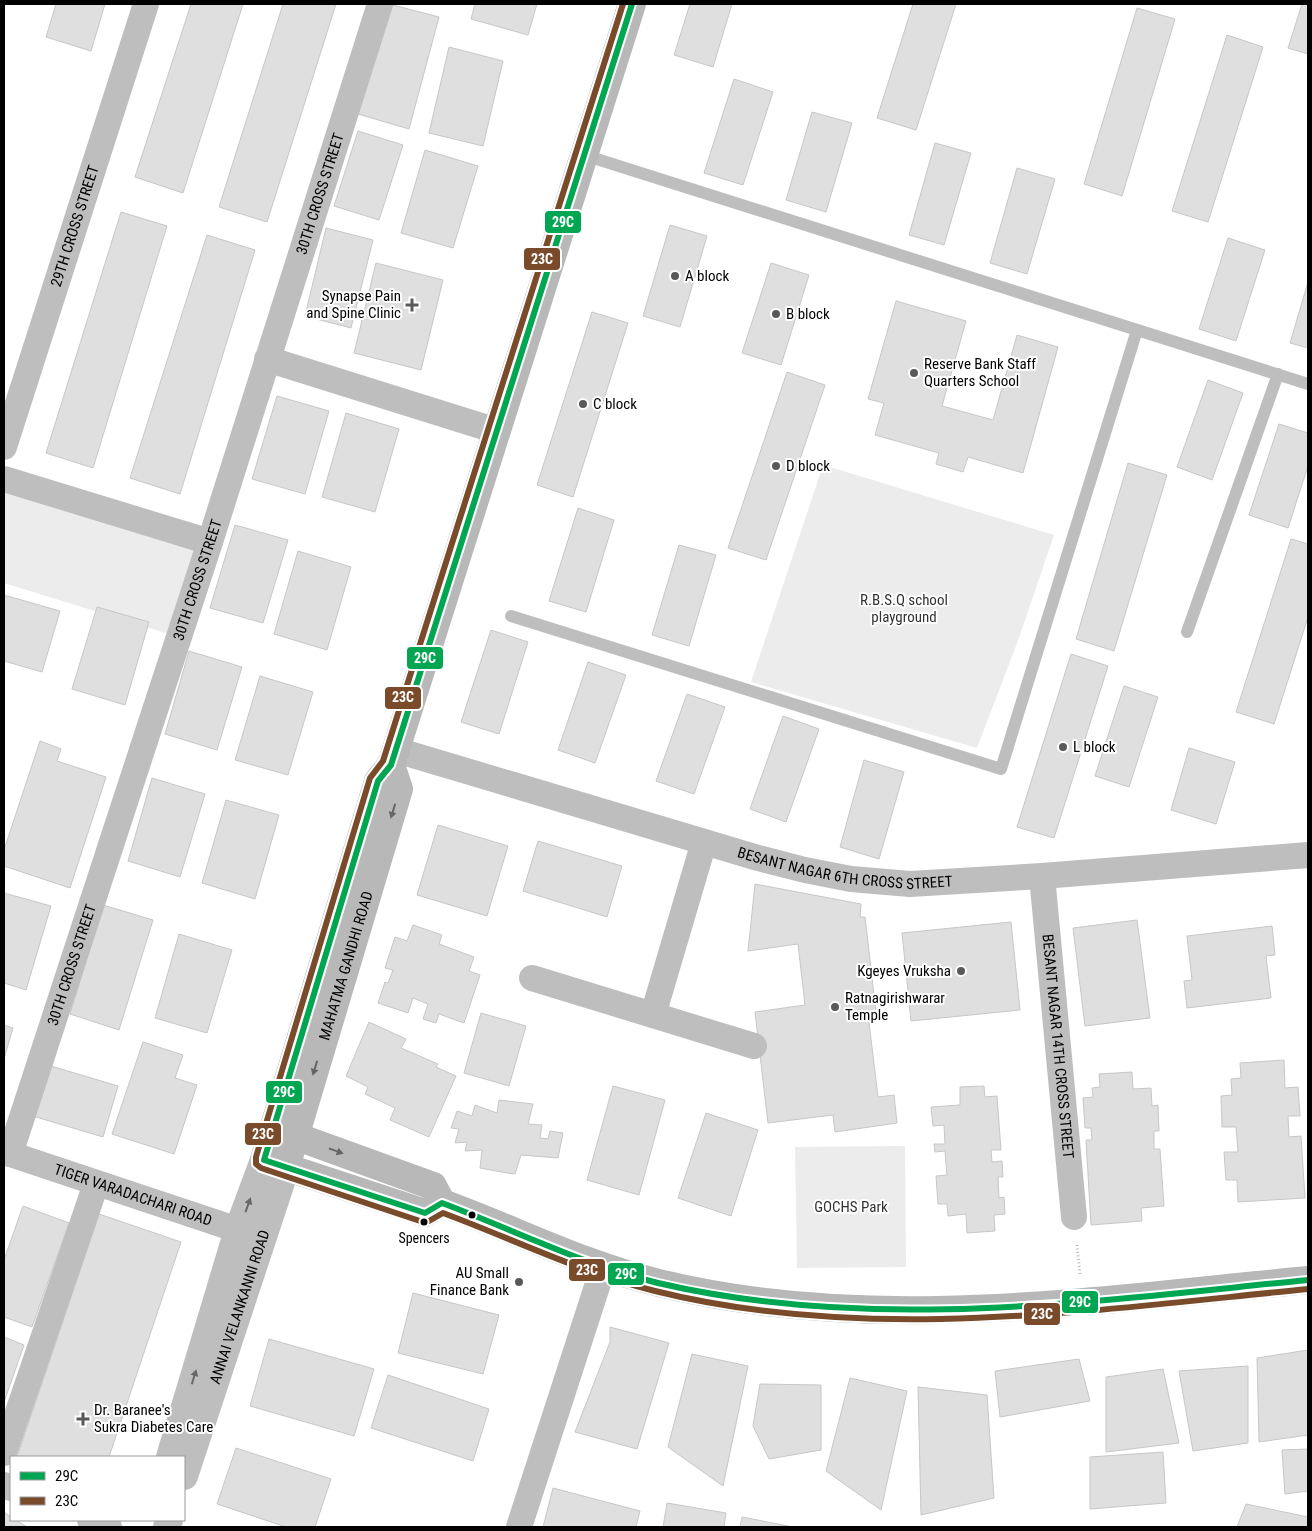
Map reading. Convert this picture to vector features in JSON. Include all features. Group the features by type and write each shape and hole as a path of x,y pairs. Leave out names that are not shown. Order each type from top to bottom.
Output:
{"main road":[{"name":"MAHATMA GANDHI ROAD","path":"275,1164 378,781 393,758 632,4"},
{"path":"284,1133 433,1186 442,1203 484,1218 603,1268 710,1294 834,1309 961,1309 1083,1301 1308,1280"},
{"path":"275,1164 425,1213 442,1203"}],"street":[{"name":"29TH CROSS STREET","path":"4,447 146,4"},
{"name":"30TH CROSS STREET","path":"7,1153 210,542 380,4"},
{"path":"267,359 497,431"},
{"path":"4,478 210,542"},
{"name":"BESANT NAGAR 6TH CROSS STREET","path":"393,758 805,870 851,879 910,884 1042,876 1308,855"},
{"path":"653,1015 704,842"},
{"name":"BESANT NAGAR 14TH CROSS STREET","path":"1042,876 1074,1217"},
{"path":"532,978 754,1046"},
{"name":"TIGER VARADACHARI ROAD","path":"7,1153 250,1234"},
{"name":"ANNAI VELANKANNI ROAD","path":"170,1456 275,1164"},
{"path":"4,1453 96,1184"},
{"name":"ANNAI VELANKANNI ROAD","path":"185,1472 250,1234"},
{"path":"519,1527 603,1268"},
{"path":"93,1521 109,1527"}],"lane":[{"path":"584,155 1308,384"},
{"path":"511,616 1001,769 1138,330"},
{"path":"1187,632 1278,374"}],"path":[{"path":"1074,1217 1083,1301"}],"green space":[{"name":"R.B.S.Q school playground","path":"823,465 1054,535 1019,638 977,748 751,682"},
{"path":"4,483 198,543 169,634 4,583"},
{"name":"GOCHS Park","path":"905,1146 906,1267 797,1268 795,1147"}],"building":[{"path":"56,4 105,4 91,51 46,37"},
{"path":"191,4 243,4 183,193 135,177"},
{"path":"283,4 336,4 267,222 219,207"},
{"path":"389,4 439,17 409,129 358,114"},
{"path":"475,4 537,4 528,35 471,19"},
{"path":"690,4 732,4 713,67 674,55"},
{"path":"913,4 956,4 916,130 877,118"},
{"path":"1302,4 1308,4 1308,54 1288,48"},
{"path":"1137,8 1175,19 1122,196 1084,184"},
{"path":"1227,35 1263,47 1208,222 1172,211"},
{"path":"449,47 503,61 483,146 429,133"},
{"path":"734,79 773,92 743,185 704,173"},
{"path":"812,112 852,123 826,212 786,200"},
{"path":"358,131 403,145 379,220 334,206"},
{"path":"935,143 971,153 944,245 909,235"},
{"path":"425,150 478,166 453,248 401,233"},
{"path":"1017,168 1055,179 1027,274 990,263"},
{"path":"121,212 167,226 93,468 46,453"},
{"name":"A block","path":"670,225 707,236 680,327 643,316"},
{"path":"326,228 373,240 351,328 305,316"},
{"path":"207,235 255,250 180,494 130,478"},
{"path":"1228,238 1265,250 1236,341 1199,329"},
{"path":"376,263 443,280 421,370 354,353"},
{"name":"B block","path":"771,263 809,275 781,365 742,353"},
{"path":"1308,282 1308,348 1290,343"},
{"name":"Reserve Bank Staff Quarters School","path":"896,301 966,321 942,406 993,420 1017,335 1058,347 1023,473 968,457 963,472 936,464 939,453 875,435 884,403 868,399"},
{"name":"C block","path":"592,312 628,323 573,497 537,485"},
{"name":"D block","path":"787,372 825,385 766,560 728,548"},
{"path":"1208,380 1243,393 1212,480 1177,467"},
{"path":"277,396 329,411 305,494 252,479"},
{"path":"346,413 399,429 375,512 322,497"},
{"path":"1279,424 1308,433 1308,466 1288,528 1249,515"},
{"path":"1128,463 1167,475 1114,651 1076,639"},
{"path":"578,508 614,520 586,612 549,601"},
{"path":"235,525 288,540 263,623 210,608"},
{"path":"1291,539 1308,544 1308,617 1274,724 1236,712"},
{"path":"679,545 716,555 689,646 652,635"},
{"path":"298,551 351,567 327,650 274,634"},
{"path":"4,595 60,611 42,672 4,661"},
{"path":"97,607 149,622 125,705 72,689"},
{"path":"491,630 528,642 499,734 461,722"},
{"path":"189,651 242,667 217,750 165,734"},
{"name":"L block","path":"1071,654 1108,666 1054,838 1017,827"},
{"path":"588,662 626,675 595,763 558,750"},
{"path":"260,676 313,692 288,775 235,760"},
{"path":"1124,686 1158,697 1129,787 1095,776"},
{"path":"687,694 725,707 694,794 656,781"},
{"path":"783,716 819,729 786,822 750,809"},
{"path":"40,741 61,749 57,761 106,777 70,888 4,866 4,850"},
{"path":"1189,748 1235,762 1216,824 1171,810"},
{"path":"864,760 904,772 879,859 840,847"},
{"path":"152,778 205,794 180,877 128,861"},
{"path":"226,800 279,815 255,899 202,883"},
{"path":"438,825 508,846 487,916 417,895"},
{"path":"538,841 622,866 607,917 523,891"},
{"name":"Ratnagirishwarar Temple","path":"755,884 861,904 860,917 865,917 876,1012 868,1014 878,1097 894,1095 897,1123 835,1132 833,1115 768,1123 755,1012 805,1005 798,944 748,951"},
{"path":"4,893 51,906 26,990 4,983"},
{"path":"103,905 153,920 119,1030 70,1014"},
{"path":"1137,920 1150,1018 1085,1026 1073,928"},
{"name":"Kgeyes Vruksha","path":"1011,922 1020,1010 911,1021 902,933"},
{"path":"413,925 442,935 439,944 474,957 469,971 480,975 464,1023 439,1014 436,1023 423,1019 428,1004 413,998 408,1013 378,1003 385,982 388,983 393,970 385,968 395,937 407,941"},
{"path":"1272,926 1275,955 1266,956 1271,998 1187,1008 1184,981 1192,980 1187,936"},
{"path":"179,934 232,950 207,1033 155,1018"},
{"path":"481,1013 526,1026 509,1086 464,1073"},
{"path":"369,1022 406,1039 401,1048 438,1064 436,1067 456,1076 429,1137 390,1120 395,1108 365,1094 368,1087 346,1076"},
{"path":"4,1025 13,1028 4,1059"},
{"path":"143,1042 183,1055 175,1078 197,1085 174,1154 112,1134"},
{"path":"1284,1060 1285,1088 1298,1087 1300,1116 1288,1116 1289,1137 1301,1136 1305,1198 1238,1202 1237,1180 1226,1180 1224,1152 1238,1152 1236,1127 1222,1127 1221,1096 1232,1095 1231,1079 1241,1078 1240,1063"},
{"path":"41,1063 118,1086 103,1137 26,1114"},
{"path":"1132,1072 1133,1089 1151,1088 1152,1106 1158,1105 1159,1131 1154,1131 1154,1149 1160,1149 1164,1206 1141,1208 1142,1221 1091,1225 1086,1140 1092,1140 1091,1128 1085,1128 1083,1098 1093,1097 1092,1088 1100,1087 1099,1074"},
{"path":"613,1086 665,1100 639,1195 587,1180"},
{"path":"984,1086 985,1097 997,1096 1001,1150 991,1150 992,1162 1002,1161 1003,1177 998,1177 999,1198 1004,1197 1005,1214 994,1215 995,1231 967,1233 966,1214 948,1216 947,1204 938,1204 936,1176 947,1175 945,1151 935,1152 934,1144 945,1144 944,1125 933,1126 931,1107 960,1105 960,1087"},
{"path":"499,1100 533,1104 528,1124 542,1125 540,1138 548,1139 550,1131 563,1133 558,1158 521,1155 515,1174 480,1168 482,1150 465,1151 467,1142 455,1143 459,1129 451,1128 457,1111 472,1116 475,1105 497,1113"},
{"path":"706,1113 758,1130 731,1216 678,1198"},
{"path":"23,1206 69,1223 32,1327 4,1317 4,1260"},
{"path":"99,1214 181,1242 109,1456 17,1456"},
{"path":"413,1293 499,1315 483,1374 398,1353"},
{"path":"610,1327 669,1343 637,1449 575,1432 610,1342"},
{"path":"4,1337 24,1345 4,1402"},
{"path":"269,1339 374,1369 354,1436 250,1406"},
{"path":"1308,1350 1308,1435 1259,1442 1257,1358"},
{"path":"692,1354 748,1366 723,1486 668,1447"},
{"path":"1079,1359 1090,1401 1000,1417 995,1371"},
{"path":"1248,1366 1248,1443 1193,1451 1179,1371"},
{"path":"1163,1369 1179,1443 1106,1452 1106,1377"},
{"path":"388,1375 489,1409 473,1461 371,1428"},
{"path":"850,1378 907,1391 881,1510 826,1471"},
{"path":"760,1384 821,1385 821,1450 769,1459 753,1426"},
{"path":"918,1387 987,1395 994,1498 921,1515"},
{"path":"236,1448 331,1479 315,1527 286,1527 217,1504"},
{"path":"1308,1449 1308,1491 1285,1494 1282,1450"},
{"path":"1163,1452 1166,1503 1090,1509 1090,1457"},
{"path":"553,1488 640,1511 636,1527 543,1527"},
{"path":"667,1503 726,1513 724,1527 663,1527"},
{"path":"1246,1504 1308,1517 1308,1527 1237,1527"},
{"path":"4,1512 10,1516 10,1521 18,1521 27,1527 4,1527"},
{"path":"742,1517 793,1527 740,1527"}],"transit line":[{"name":"23C","path":"623,4 383,761 370,778 256,1157 256,1164 261,1168 423,1222 429,1221 443,1213 574,1265 628,1284 735,1307 817,1316 899,1319 981,1318 1145,1306 1308,1289"},
{"name":"29C","path":"632,4 391,765 378,781 264,1160 425,1213 442,1203 576,1257 630,1276 739,1298 820,1307 901,1310 983,1308 1146,1296 1308,1280"}],"place":[{"name":"A block","path":"675,276"},
{"name":"Synapse Pain and Spine Clinic","path":"412,305"},
{"name":"B block","path":"776,314"},
{"name":"Reserve Bank Staff Quarters School","path":"914,373"},
{"name":"C block","path":"583,404"},
{"name":"D block","path":"776,466"},
{"name":"L block","path":"1063,747"},
{"name":"Kgeyes Vruksha","path":"961,971"},
{"name":"Ratnagirishwarar Temple","path":"835,1007"},
{"name":"Spencers","path":"424,1222"},
{"name":"AU Small Finance Bank","path":"519,1282"},
{"name":"Dr. Baranee's Sukra Diabetes Care","path":"83,1419"}]}
